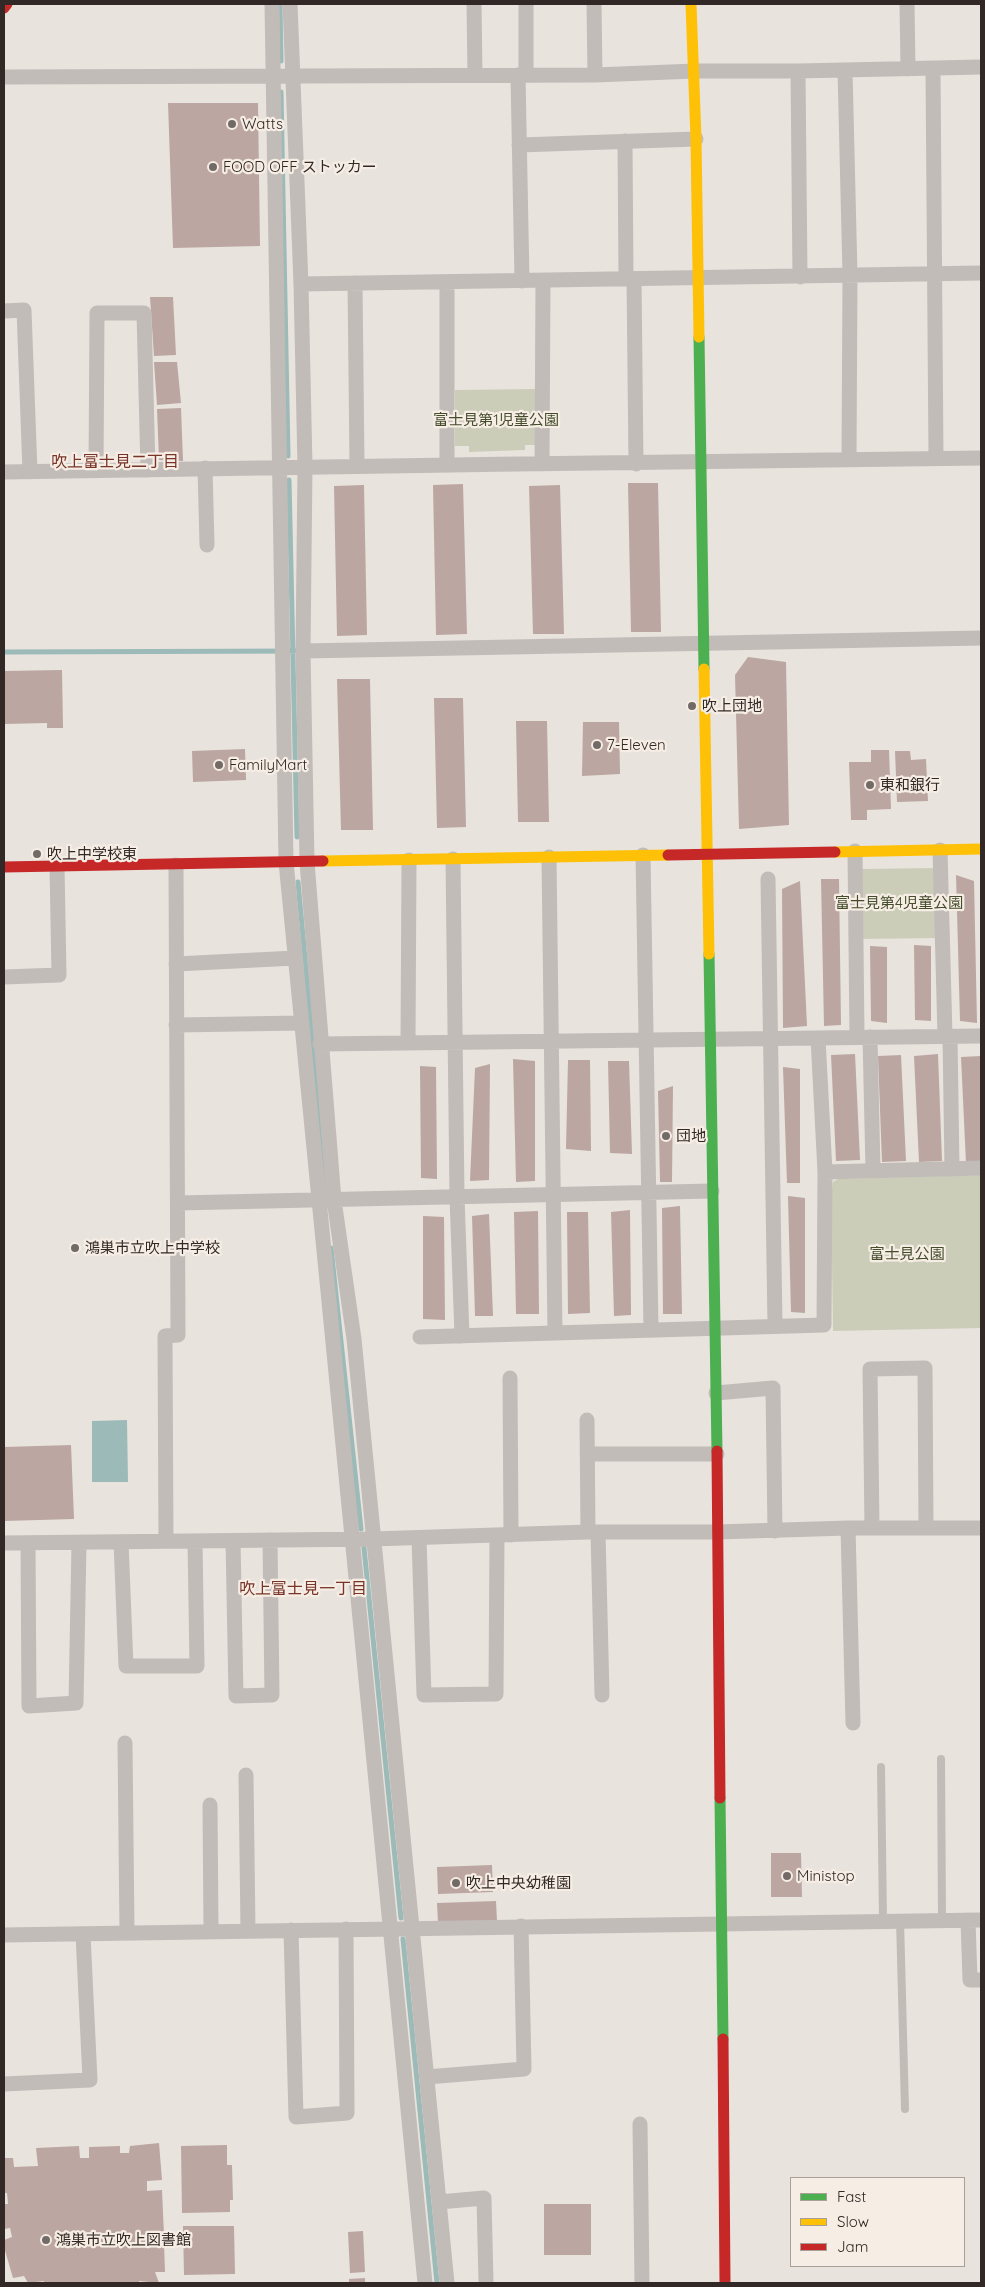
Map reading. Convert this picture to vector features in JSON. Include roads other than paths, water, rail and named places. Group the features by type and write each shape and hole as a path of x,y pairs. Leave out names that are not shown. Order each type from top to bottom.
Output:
{"street":[{"path":"4,8 7,4"},
{"path":"272,4 286,862 425,2283"},
{"path":"290,4 301,284 305,466 304,651 308,862 320,1044 334,1200 354,1339 372,1539 447,2283"},
{"path":"474,4 474,75"},
{"path":"522,281 520,145 526,4"},
{"path":"594,4 595,75"},
{"path":"691,4 695,71 697,278 705,643 717,1454 720,1922 725,2283"},
{"path":"907,4 908,69"},
{"path":"4,77 595,75 695,71 981,67"},
{"path":"933,69 936,458"},
{"path":"845,70 850,275 849,459"},
{"path":"798,71 800,277"},
{"path":"520,145 696,139"},
{"path":"625,141 636,464"},
{"path":"301,284 981,273"},
{"path":"542,464 543,280"},
{"path":"447,282 447,464"},
{"path":"355,283 357,465"},
{"path":"4,311 24,310 30,472"},
{"path":"96,470 97,313 144,313 148,470"},
{"path":"4,472 357,465 636,464 702,461 981,458"},
{"path":"205,468 207,545"},
{"path":"304,651 981,638"},
{"path":"4,868 981,849"},
{"path":"940,850 952,1169"},
{"path":"855,851 873,1170"},
{"path":"643,855 651,1329"},
{"path":"549,857 554,1333"},
{"path":"453,859 457,1197 462,1336"},
{"path":"408,1044 409,860"},
{"path":"166,1541 165,1336 178,1335 176,865"},
{"path":"4,977 59,975 57,866"},
{"path":"768,879 775,1325"},
{"path":"176,964 295,958"},
{"path":"176,1024 302,1022"},
{"path":"320,1044 981,1036"},
{"path":"420,1337 824,1324 825,1172 818,1038"},
{"path":"825,1172 981,1168"},
{"path":"178,1203 712,1192"},
{"path":"872,1528 870,1369 925,1368 926,1528"},
{"path":"419,1538 424,1695 496,1694 510,1378"},
{"path":"716,1393 773,1388 775,1531"},
{"path":"587,1420 587,1454 602,1695"},
{"path":"587,1454 717,1454"},
{"path":"848,1528 853,1723"},
{"path":"4,1543 372,1539 593,1532 717,1532 848,1528 981,1528"},
{"path":"233,1541 236,1696 272,1695 270,1540"},
{"path":"121,1542 126,1666 197,1666 194,1542"},
{"path":"28,1543 29,1706 76,1703 79,1543"},
{"path":"125,1743 127,1933"},
{"path":"246,1775 248,1931"},
{"path":"210,1805 211,1932"},
{"path":"4,1935 720,1922 975,1920 970,1980 981,1980"},
{"path":"427,2077 524,2069 521,1926"},
{"path":"291,1930 296,2117 348,2113 346,1930"},
{"path":"4,2084 90,2080 83,1934"},
{"path":"640,2124 642,2283"},
{"path":"439,2202 484,2198 486,2283"}],"lane":[{"path":"941,1759 942,1920"},
{"path":"881,1767 883,1921"},
{"path":"900,1920 905,2109"}],"water":[{"path":"127,1420 128,1482 92,1482 92,1421"}],"waterway":[{"path":"280,4 281,61"},
{"path":"281,92 288,456"},
{"path":"289,480 297,837"},
{"path":"4,652 301,651"},
{"path":"298,882 326,1189"},
{"path":"331,1248 361,1529"},
{"path":"364,1548 401,1918"},
{"path":"403,1939 437,2283"}],"place":[{"name":"Watts","path":"232,124"},
{"name":"FOOD OFF ストッカー","path":"213,167"},
{"name":"吹上団地","path":"692,706"},
{"name":"7-Eleven","path":"597,745"},
{"name":"FamilyMart","path":"219,765"},
{"name":"東和銀行","path":"870,785"},
{"name":"吹上中学校東","path":"37,854"},
{"name":"団地","path":"666,1136"},
{"name":"鴻巣市立吹上中学校","path":"75,1248"},
{"name":"Ministop","path":"787,1876"},
{"name":"吹上中央幼稚園","path":"456,1883"},
{"name":"鴻巣市立吹上図書館","path":"46,2240"}],"district":[{"name":"吹上富士見二丁目","path":"115,462"},
{"name":"吹上富士見一丁目","path":"303,1589"}],"park label":[{"name":"富士見第1児童公園","path":"496,420"},
{"name":"富士見第4児童公園","path":"899,903"},
{"name":"富士見公園","path":"907,1254"}]}
